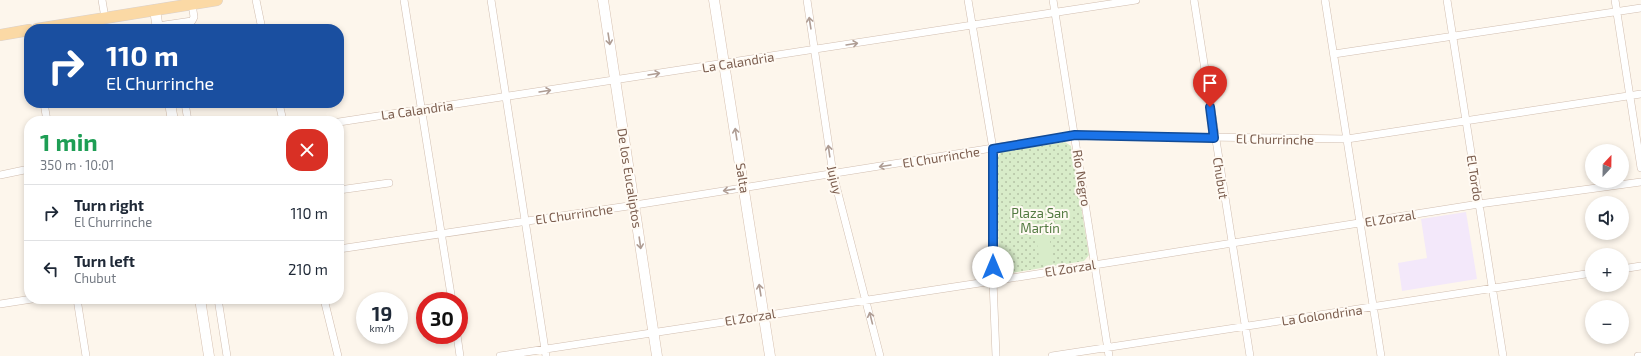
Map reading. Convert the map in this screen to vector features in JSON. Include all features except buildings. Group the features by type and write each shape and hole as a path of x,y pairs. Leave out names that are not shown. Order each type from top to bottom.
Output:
{"main road":[{"path":"68,24 211,0"},
{"path":"0,35 24,31"}],"street":[{"path":"102,0 105,18"},
{"path":"256,0 261,24"},
{"path":"404,0 451,292"},
{"path":"491,0 546,352"},
{"name":"De los Eucaliptos","path":"604,0 657,356"},
{"name":"Salta","path":"714,0 770,356"},
{"name":"Jujuy","path":"807,0 833,174 880,356"},
{"path":"968,0 993,149 993,281 996,356"},
{"name":"Río Negro","path":"1053,0 1109,356"},
{"name":"La Calandria","path":"344,121 1136,0"},
{"name":"Chubut","path":"1194,0 1214,138 1250,356"},
{"path":"1325,0 1381,356"},
{"name":"El Tordo","path":"1447,0 1491,289 1503,356"},
{"path":"1615,0 1641,168"},
{"path":"182,24 192,21 194,17 192,4"},
{"path":"1334,54 1641,8"},
{"path":"155,10 157,24"},
{"name":"El Churrinche","path":"344,248 635,205 1075,135 1347,139 1641,94"},
{"path":"0,175 24,170"},
{"name":"El Zorzal","path":"500,356 546,352 764,315 993,281 1231,242 1479,204 1641,182"},
{"path":"344,189 389,183"},
{"path":"1629,268 1641,266"},
{"name":"La Golondrina","path":"1052,356 1585,275"},
{"path":"0,304 24,300"},
{"path":"78,304 86,356"},
{"path":"201,304 209,356"},
{"path":"219,304 227,356"},
{"path":"325,304 338,356"},
{"path":"458,344 460,356"}],"shaded area":[{"path":"1466,212 1477,279 1402,291 1398,263 1427,258 1421,219"}],"green space":[{"name":"Plaza San Martín","path":"1065,142 1071,146 1089,255 1084,261 1005,274 1001,273 999,268 997,158 1001,152"},
{"path":"1072,212 1073,220 1056,222 1055,214"},
{"path":"1049,234 1053,262 1040,264 1036,236"}],"route":[{"path":"993,267 993,149 1075,135 1214,138 1210,107"}]}
